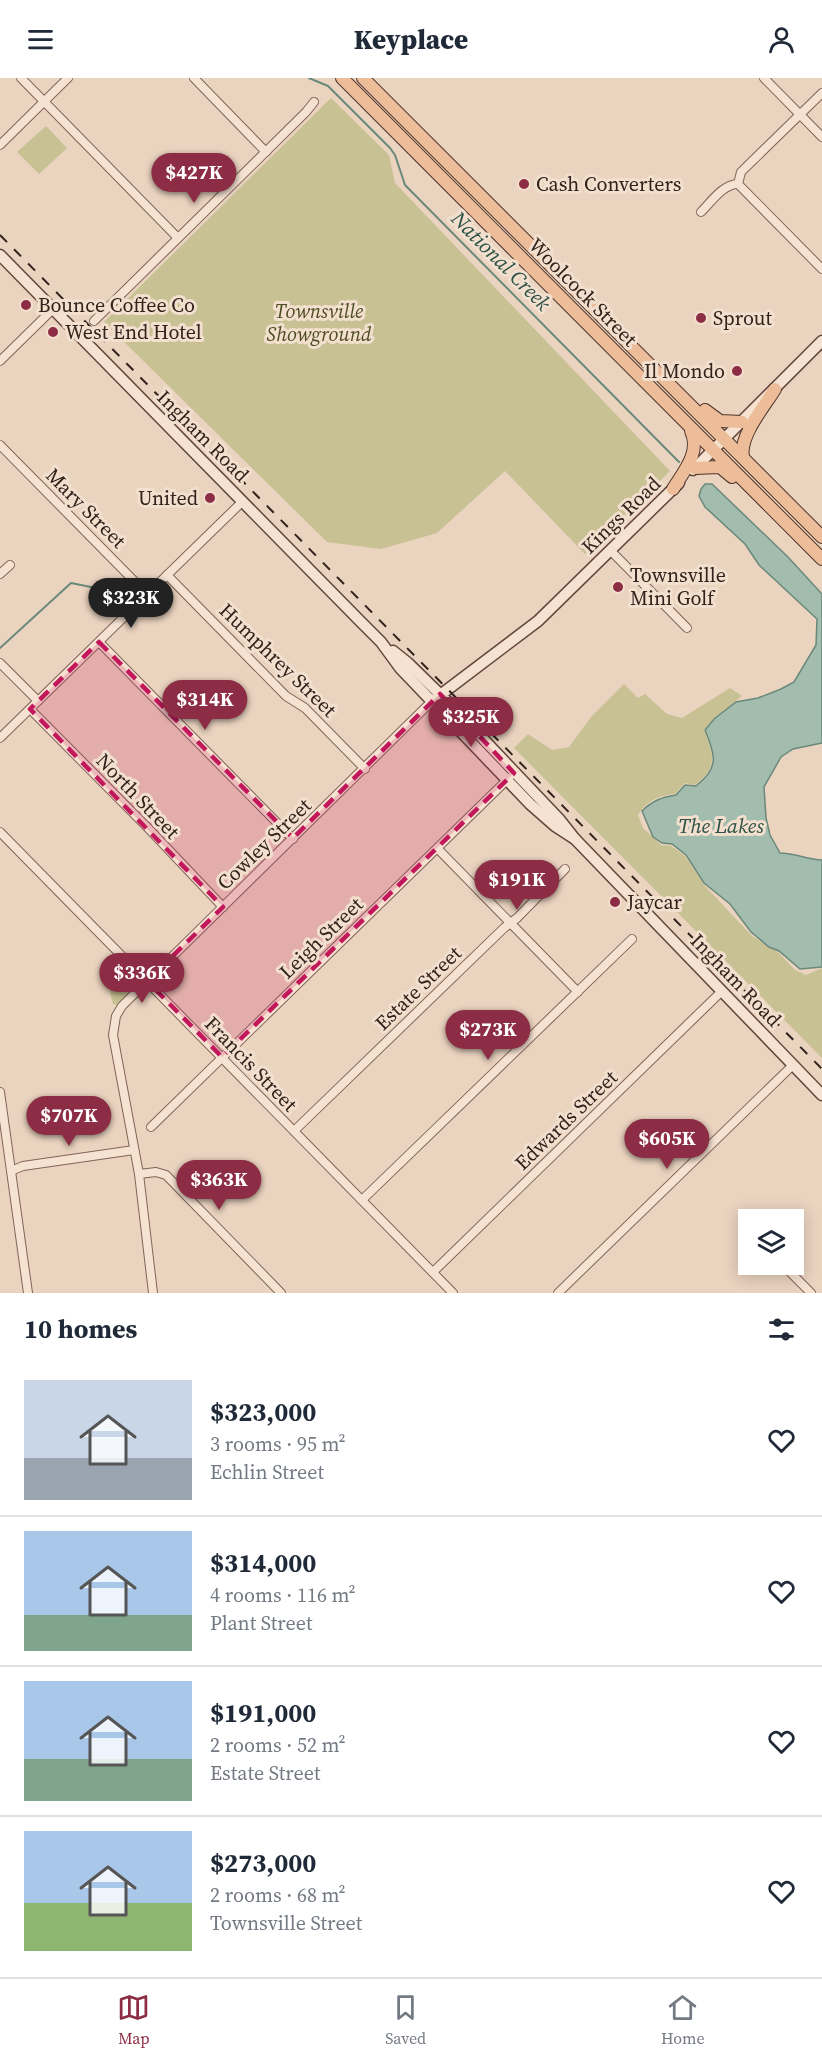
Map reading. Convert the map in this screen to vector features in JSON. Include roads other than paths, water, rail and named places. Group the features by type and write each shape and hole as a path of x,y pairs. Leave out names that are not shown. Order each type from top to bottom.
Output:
{"main road":[{"name":"Woolcock Street","path":"342,78 822,559"},
{"name":"Woolcock Street","path":"363,78 822,537"},
{"name":"Ingham Road","path":"0,255 381,642 408,663 436,697 511,776 540,813 575,839 822,1095"},
{"path":"596,310 631,337 710,415 724,422 742,422"},
{"name":"Kings Road","path":"436,697 538,621 822,341"},
{"path":"743,458 742,446 746,436 775,389"},
{"path":"673,489 694,451 695,440 688,426"},
{"path":"695,468 724,469 746,490 780,516"}],"street":[{"path":"21,78 177,238"},
{"path":"0,145 68,78"},
{"path":"194,78 266,152"},
{"path":"764,78 822,137"},
{"path":"738,184 741,172 822,93"},
{"path":"94,321 314,102"},
{"path":"701,212 726,187 738,184 822,269"},
{"path":"0,362 53,309"},
{"name":"Mary Street","path":"0,445 147,595"},
{"path":"0,738 243,501"},
{"path":"610,550 687,628"},
{"path":"0,574 10,565"},
{"name":"Humphrey Street","path":"168,575 286,696 305,708 365,769"},
{"path":"99,642 293,838"},
{"path":"0,663 38,701"},
{"name":"Cowley Street","path":"134,1150 113,1035 118,1012 436,697"},
{"name":"North Street","path":"30,709 223,907"},
{"name":"Leigh Street","path":"151,1127 511,776"},
{"name":"Francis Street","path":"0,832 453,1293"},
{"path":"438,849 578,992"},
{"name":"Estate Street","path":"294,1131 565,869"},
{"path":"362,1200 632,939"},
{"name":"Edwards Street","path":"433,1272 722,991"},
{"path":"558,1293 793,1065"},
{"path":"0,1092 28,1293"},
{"path":"11,1171 23,1166 134,1150 153,1293"},
{"path":"139,1174 156,1172 166,1175 281,1293"},
{"path":"793,1275 811,1293"}],"water":[{"name":"The Lakes","path":"705,484 712,484 788,557 822,594 822,743 793,749 781,757 764,787 766,818 770,835 780,853 822,860 822,967 800,969 751,932 730,904 704,883 686,855 672,844 662,843 653,837 642,811 658,800 676,795 685,785 696,786 712,767 713,754 705,730 714,719 736,702 758,698 794,682 816,645 817,619 759,565 745,544 705,507 699,496"}],"waterway":[{"name":"National Creek","path":"309,78 328,86 390,148 395,155 405,185 679,462"},
{"path":"0,648 71,583 96,588 122,583"}],"railway":[{"path":"0,235 822,1069"}],"place":[{"name":"Cash Converters","path":"524,184"},
{"name":"Bounce Coffee Co","path":"26,305"},
{"name":"Sprout","path":"701,318"},
{"name":"West End Hotel","path":"53,332"},
{"name":"Il Mondo","path":"737,371"},
{"name":"United","path":"210,498"},
{"name":"Townsville Mini Golf","path":"618,587"},
{"name":"Jaycar","path":"615,902"}],"park label":[{"name":"Townsville Showground","path":"319,322"}]}
